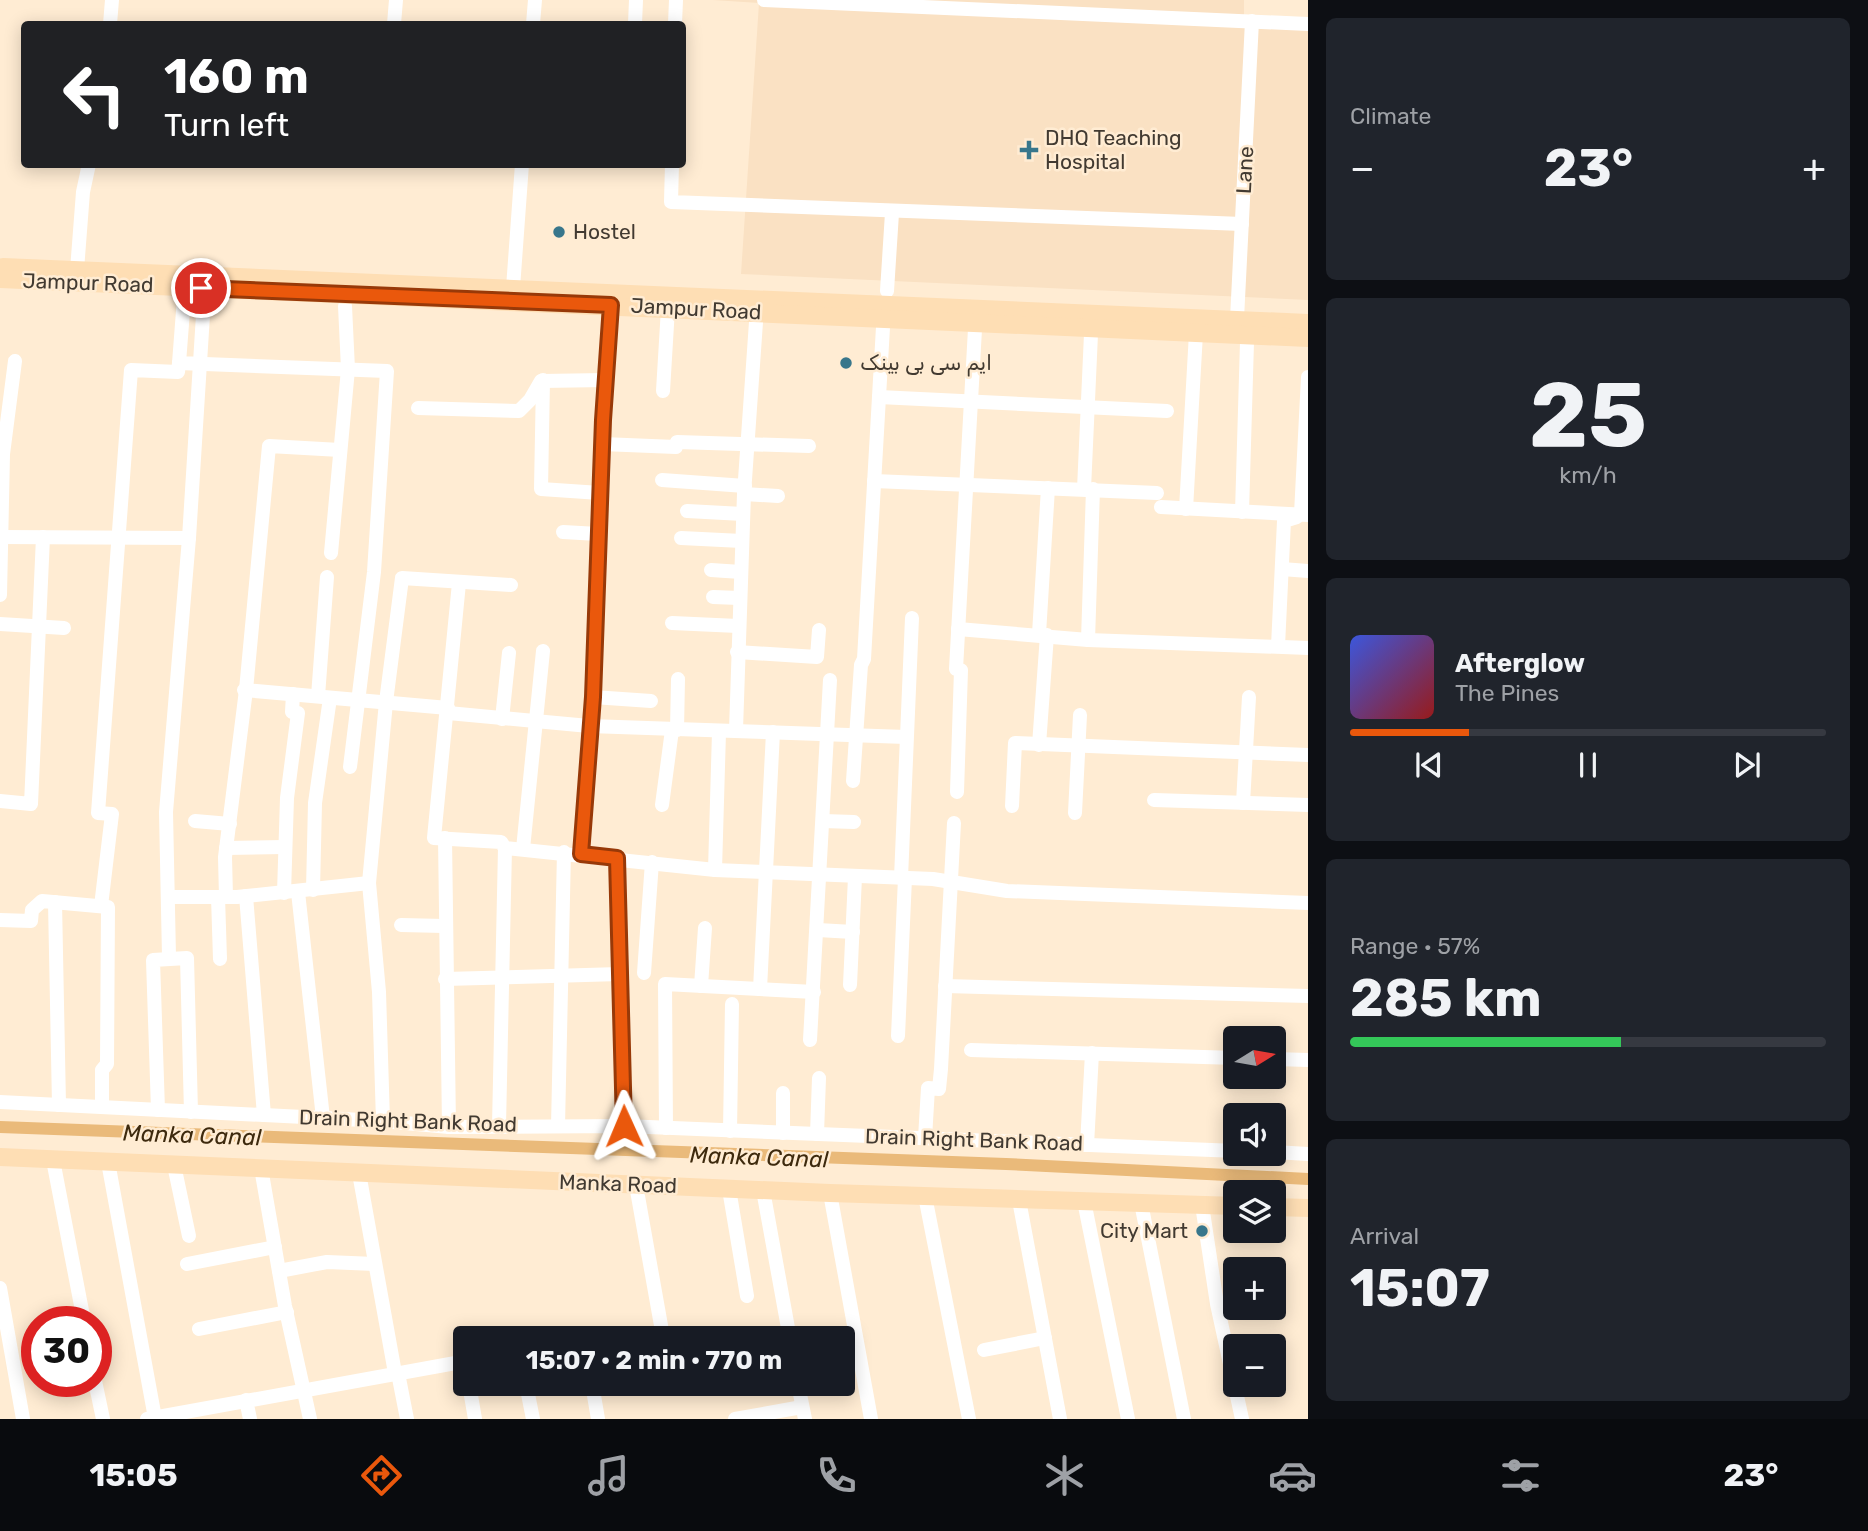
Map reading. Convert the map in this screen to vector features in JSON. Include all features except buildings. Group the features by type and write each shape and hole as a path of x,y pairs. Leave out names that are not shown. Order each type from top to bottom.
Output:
{"main road":[{"name":"Jampur Road","path":"0,267 513,288 1242,327 1308,338"},
{"name":"Jampur Road","path":"0,279 1196,332 1308,323"},
{"name":"Manka Road","path":"0,1157 729,1189 1223,1206"},
{"path":"1286,1207 1308,1208"}],"street":[{"path":"110,21 112,0"},
{"path":"394,21 396,0"},
{"path":"533,21 535,0"},
{"path":"635,21 636,0"},
{"path":"675,21 676,0"},
{"path":"764,0 1308,24"},
{"name":"Lane","path":"1242,512 1242,224 1252,21"},
{"path":"77,270 83,192 88,168"},
{"path":"513,288 522,168"},
{"path":"672,168 671,202 892,213 1242,224"},
{"path":"887,291 892,213"},
{"path":"101,906 112,814 98,813 131,370 177,372 184,298"},
{"path":"169,957 166,812 189,538 204,299"},
{"path":"581,854 593,697 602,444 611,305"},
{"path":"331,553 348,369 345,306"},
{"path":"663,390 668,308"},
{"path":"736,730 744,490 756,322"},
{"path":"853,781 861,665 864,659 883,327"},
{"path":"957,792 961,670 956,669 975,329"},
{"path":"1186,509 1196,332"},
{"path":"1088,640 1087,408 1091,334"},
{"path":"0,595 3,454 15,361"},
{"path":"179,363 387,371 374,572 351,767"},
{"path":"1305,514 1308,377"},
{"path":"418,408 520,411 530,400 534,388 544,380 606,380"},
{"path":"544,380 541,489 600,493"},
{"path":"879,397 1167,411"},
{"path":"602,444 676,447 677,442 809,446"},
{"path":"220,959 226,848 269,446 340,450"},
{"path":"662,480 778,496"},
{"path":"874,481 967,487 1089,489 1159,500 1186,509 1305,514"},
{"path":"1039,744 1048,488"},
{"path":"687,512 743,514"},
{"path":"1278,646 1284,521 1305,514"},
{"path":"562,532 598,534"},
{"path":"2,537 189,538"},
{"path":"0,801 31,804 43,537"},
{"path":"681,538 742,541"},
{"path":"1282,569 1308,571"},
{"path":"711,570 741,572"},
{"path":"298,892 315,803 324,697 327,577"},
{"path":"383,1121 379,992 369,883 386,702 402,579 511,585"},
{"path":"459,583 434,838 501,842 505,848 500,978 499,1126"},
{"path":"713,597 739,598"},
{"path":"898,1036 912,618"},
{"path":"672,623 738,626"},
{"path":"0,625 64,628"},
{"path":"958,629 1088,640 1308,648"},
{"path":"737,652 817,657 818,630"},
{"path":"523,849 543,651"},
{"path":"502,719 509,653"},
{"path":"662,805 675,730 678,679"},
{"path":"810,1040 830,681"},
{"path":"245,690 386,702 535,723 906,737"},
{"path":"293,694 292,712 298,713 284,847 298,892 323,1118"},
{"path":"593,697 651,701"},
{"path":"1243,803 1249,697"},
{"path":"1075,813 1080,715"},
{"path":"716,870 719,732"},
{"path":"760,989 773,732"},
{"path":"1012,806 1015,743 1308,755"},
{"path":"1154,800 1308,805"},
{"path":"195,821 230,824"},
{"path":"823,821 854,822"},
{"path":"925,1138 928,1088 939,1089 954,823"},
{"path":"445,838 444,926 449,1128"},
{"path":"226,848 284,847"},
{"path":"505,848 564,852 716,870 950,882 1007,891 1308,903"},
{"path":"558,1126 564,852"},
{"path":"617,858 624,1126"},
{"path":"644,973 652,862"},
{"path":"850,985 855,877"},
{"path":"169,897 246,896 369,883"},
{"path":"246,896 264,1115"},
{"path":"0,920 32,921 32,910 42,901 108,907 107,1063 102,1070 102,1107"},
{"path":"55,902 59,1105"},
{"path":"401,925 444,926"},
{"path":"701,986 705,928"},
{"path":"818,930 853,932"},
{"path":"158,1110 153,960 187,958 191,1112"},
{"path":"445,979 620,974"},
{"path":"666,1128 665,984 814,992"},
{"path":"945,986 1308,996"},
{"path":"730,1130 732,1004"},
{"path":"971,1050 1223,1058"},
{"path":"1087,1145 1092,1053"},
{"path":"1286,1059 1308,1060"},
{"path":"817,1134 819,1079"},
{"path":"783,1093 783,1133"},
{"name":"Drain Right Bank Road","path":"0,1102 383,1121 449,1128 624,1126 1223,1150"},
{"path":"1286,1153 1308,1154"},
{"path":"52,1160 81,1306"},
{"path":"108,1162 151,1418 170,1417 453,1363"},
{"path":"174,1165 189,1236"},
{"path":"261,1168 310,1419"},
{"path":"359,1173 407,1419"},
{"path":"636,1185 661,1326"},
{"path":"729,1189 747,1296"},
{"path":"763,1190 788,1326"},
{"path":"830,1193 871,1419"},
{"path":"926,1196 969,1419"},
{"path":"1019,1200 1060,1419"},
{"path":"1084,1201 1128,1419"},
{"path":"1141,1203 1184,1419"},
{"path":"1202,1205 1217,1304 1242,1419"},
{"path":"187,1264 275,1247"},
{"path":"279,1271 327,1262 375,1264"},
{"path":"0,1289 23,1419"},
{"path":"199,1329 287,1312"},
{"path":"984,1350 1045,1338"},
{"path":"471,1396 475,1419"},
{"path":"528,1396 533,1419"},
{"path":"594,1396 598,1419"},
{"path":"98,1397 103,1419"},
{"path":"246,1401 250,1419"},
{"path":"741,1419 804,1413"}],"shaded area":[{"name":"DHQ Teaching Hospital","path":"713,0 1244,0 1244,22 1308,26 1308,300 741,274 759,3"}],"waterway":[{"name":"Manka Canal","path":"0,1127 1006,1164 1308,1179"}],"place":[{"name":"DHQ Teaching Hospital","path":"1029,150"},
{"name":"Hostel","path":"559,232"},
{"name":"ایم سی بی بینک","path":"846,363"},
{"name":"City Mart","path":"1202,1231"}],"route":[{"path":"201,288 611,305 604,397 593,697 581,854 617,858 624,1126"}]}
